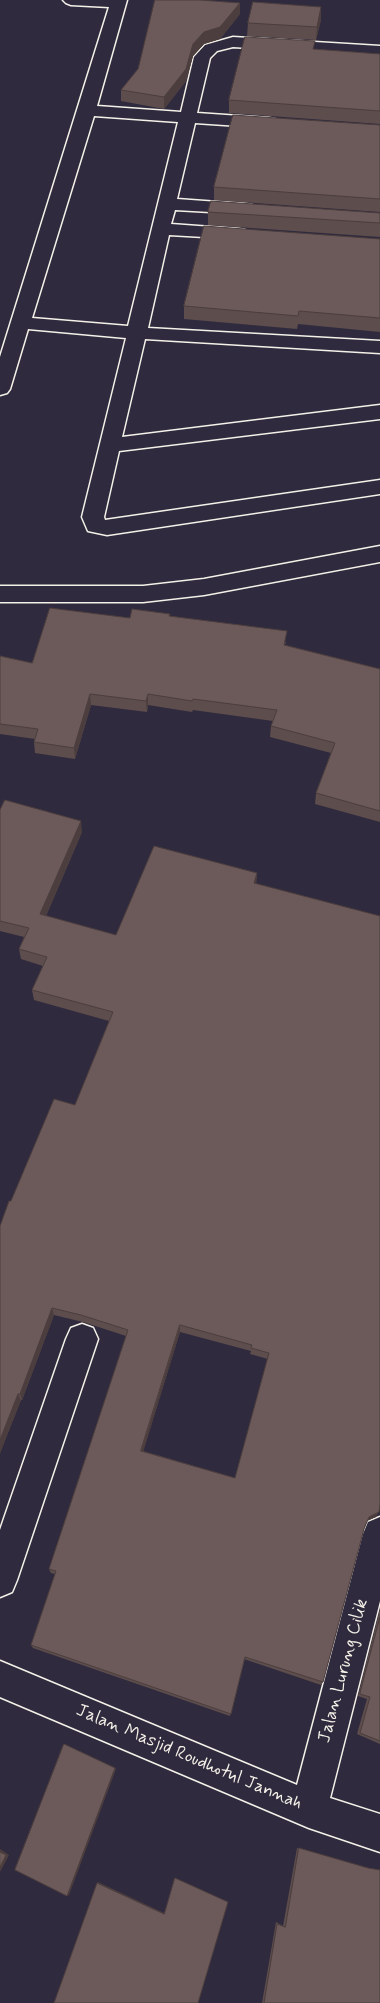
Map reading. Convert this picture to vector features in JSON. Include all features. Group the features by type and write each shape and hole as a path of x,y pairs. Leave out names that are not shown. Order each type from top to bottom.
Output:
{"street":[{"path":"1,382 87,110 118,1 70,0"},
{"path":"380,51 233,42 211,48 202,57 93,517 96,526 106,528 380,487"},
{"path":"87,110 284,124"},
{"path":"167,204 264,211"},
{"path":"161,229 261,236"},
{"path":"21,323 137,333 380,347"},
{"path":"110,445 380,412"},
{"path":"0,594 152,593 204,587 380,554"},
{"path":"0,1580 82,1339"},
{"name":"Jalan Lurung Cilik","path":"309,1809 380,1534"},
{"name":"Jalan Masjid Roudhotul Jannah","path":"0,1679 309,1809 380,1833"}],"building":[{"path":"155,0 200,0 240,3 220,27 204,32 193,44 186,69 164,97 121,90 138,69"},
{"path":"253,2 321,7 317,27 248,23"},
{"path":"245,37 315,41 313,49 380,54 380,111 229,100"},
{"path":"233,115 380,125 380,199 214,187"},
{"path":"211,201 380,213 380,223 208,212"},
{"path":"204,226 380,239 380,318 299,311 298,316 184,306"},
{"path":"50,608 130,618 132,609 170,614 169,616 287,631 284,645 380,669 380,811 316,793 335,743 271,726 277,710 193,699 192,701 148,694 146,701 90,694 74,748 34,742 38,729 0,724 0,656 32,663"},
{"path":"5,800 81,821 40,914 116,935 154,846 257,873 254,883 380,916 379,1512 369,1517 364,1529 323,1682 245,1657 231,1714 31,1645 56,1571 49,1569 128,1330 52,1308 20,1394 18,1394 0,1440 0,1226 54,1099 75,1105 113,1012 32,990 47,957 19,949 29,928 0,921 0,810","holes":["180,1325 252,1345 251,1348 269,1353 235,1478 141,1451"]},
{"path":"380,1617 380,1741 360,1733 370,1697 360,1694"},
{"path":"64,1744 115,1768 67,1896 15,1870"},
{"path":"299,1848 380,1870 380,2003 264,2003 277,1924 285,1927"},
{"path":"0,1852 6,1855 0,1867"},
{"path":"175,1878 228,1902 198,2003 54,2003 97,1883 164,1914"}]}
